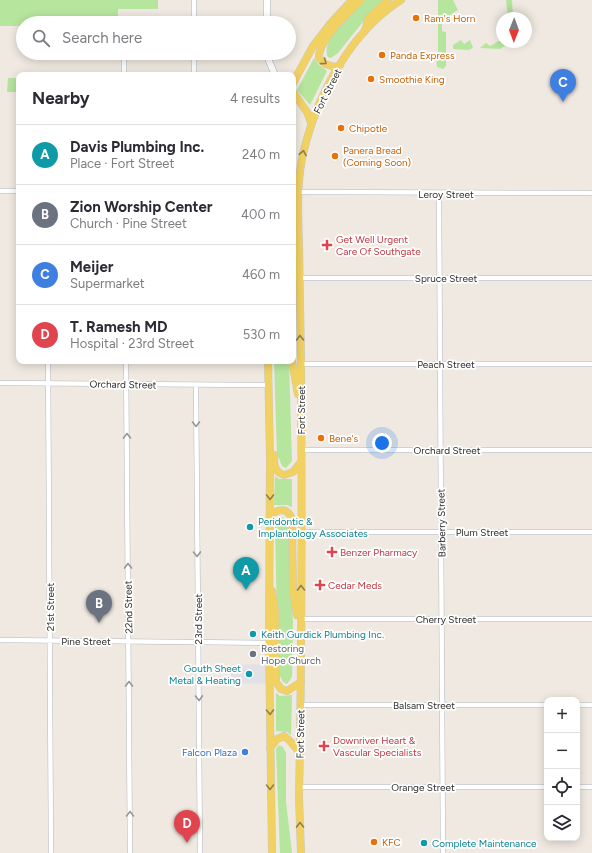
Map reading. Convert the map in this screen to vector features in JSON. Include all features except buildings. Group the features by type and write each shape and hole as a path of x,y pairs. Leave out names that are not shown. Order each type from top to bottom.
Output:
{"main road":[{"path":"296,77 313,46 330,24 352,0"},
{"path":"340,65 335,67 324,64 319,58 319,51 334,30 361,0"},
{"path":"364,33 368,19 388,0"},
{"name":"Fort Street","path":"301,853 299,787 301,682 301,364 299,192 303,153 311,124 323,95 340,65 364,33 388,9 401,0"},
{"path":"296,96 307,112 311,124"},
{"path":"268,364 270,515 268,643 272,853"},
{"path":"269,364 273,381 275,468 280,474 288,475 297,469 301,461"},
{"path":"292,364 301,405"},
{"path":"270,515 277,510 284,509 288,511 292,519 293,591 301,633"},
{"path":"269,582 273,594 275,609 276,682 281,689 287,691 301,682"},
{"path":"270,748 277,739 284,736 300,753"}],"street":[{"path":"194,0 194,16"},
{"path":"267,0 267,16"},
{"path":"124,60 124,72"},
{"path":"194,60 194,72"},
{"path":"269,60 274,72"},
{"path":"0,191 16,191"},
{"name":"Leroy Street","path":"299,192 439,194 592,193"},
{"name":"Barberry Street","path":"439,194 443,853"},
{"name":"Spruce Street","path":"300,278 592,278"},
{"name":"21st Street","path":"48,364 51,853"},
{"name":"22nd Street","path":"126,364 130,853"},
{"name":"Peach Street","path":"301,364 592,364"},
{"name":"Orchard Street","path":"0,383 269,386"},
{"name":"23rd Street","path":"196,385 200,853"},
{"name":"Orchard Street","path":"301,450 592,450"},
{"name":"Plum Street","path":"300,532 592,532"},
{"name":"Cherry Street","path":"301,619 592,619"},
{"name":"Pine Street","path":"0,640 268,643"},
{"name":"Balsam Street","path":"300,705 544,705"},
{"path":"580,705 592,705"},
{"name":"Orange Street","path":"299,787 544,787"},
{"path":"580,787 592,787"}],"shaded area":[{"path":"269,664 269,684 231,683 231,665"}],"green space":[{"path":"0,0 158,0 158,9 118,9 118,16 16,16 16,26 0,26"},
{"path":"366,0 384,0 374,8 338,53 331,58 328,57 328,43 333,35 346,19"},
{"path":"438,0 453,0 458,10 445,18 445,23 442,23 442,31 446,32 446,66 443,69 437,67 436,55 438,55"},
{"path":"506,0 512,0 513,12 507,12"},
{"path":"461,40 464,44 470,40 473,48 469,50 453,49 453,45"},
{"path":"496,42 496,48 502,48 500,49 480,48 486,43 490,46"},
{"path":"314,58 319,65 327,71 310,105 297,90"},
{"path":"8,78 16,78 16,92 7,92"},
{"path":"274,364 289,364 292,461 286,468 282,466 277,454"},
{"path":"275,476 279,479 292,479 292,507 287,505 274,505"},
{"path":"279,516 285,518 289,531 293,624 292,677 287,684 283,682 278,672 275,522"},
{"path":"276,693 280,696 292,695 291,735 287,732 276,731"},
{"path":"279,745 283,747 286,753 286,802 292,853 280,853 276,749"}],"place":[{"name":"Ram's Horn","path":"416,18"},
{"name":"Panda Express","path":"382,55"},
{"name":"Smoothie King","path":"371,79"},
{"name":"Meijer","path":"563,102"},
{"name":"Chipotle","path":"341,128"},
{"name":"Panera Bread (Coming Soon)","path":"335,156"},
{"name":"Get Well Urgent Care Of Southgate","path":"327,245"},
{"name":"Bene's","path":"321,438"},
{"name":"Peridontic & Implantology Associates","path":"250,527"},
{"name":"Benzer Pharmacy","path":"332,552"},
{"name":"Cedar Meds","path":"320,585"},
{"name":"Davis Plumbing Inc.","path":"246,590"},
{"name":"Zion Worship Center","path":"99,623"},
{"name":"Keith Gurdick Plumbing Inc.","path":"253,634"},
{"name":"Restoring Hope Church","path":"253,654"},
{"name":"Gouth Sheet Metal & Heating","path":"249,674"},
{"name":"Downriver Heart & Vascular Specialists","path":"324,746"},
{"name":"Falcon Plaza","path":"245,752"},
{"name":"KFC","path":"374,842"},
{"name":"T. Ramesh MD","path":"187,843"},
{"name":"Complete Maintenance","path":"424,843"}]}
